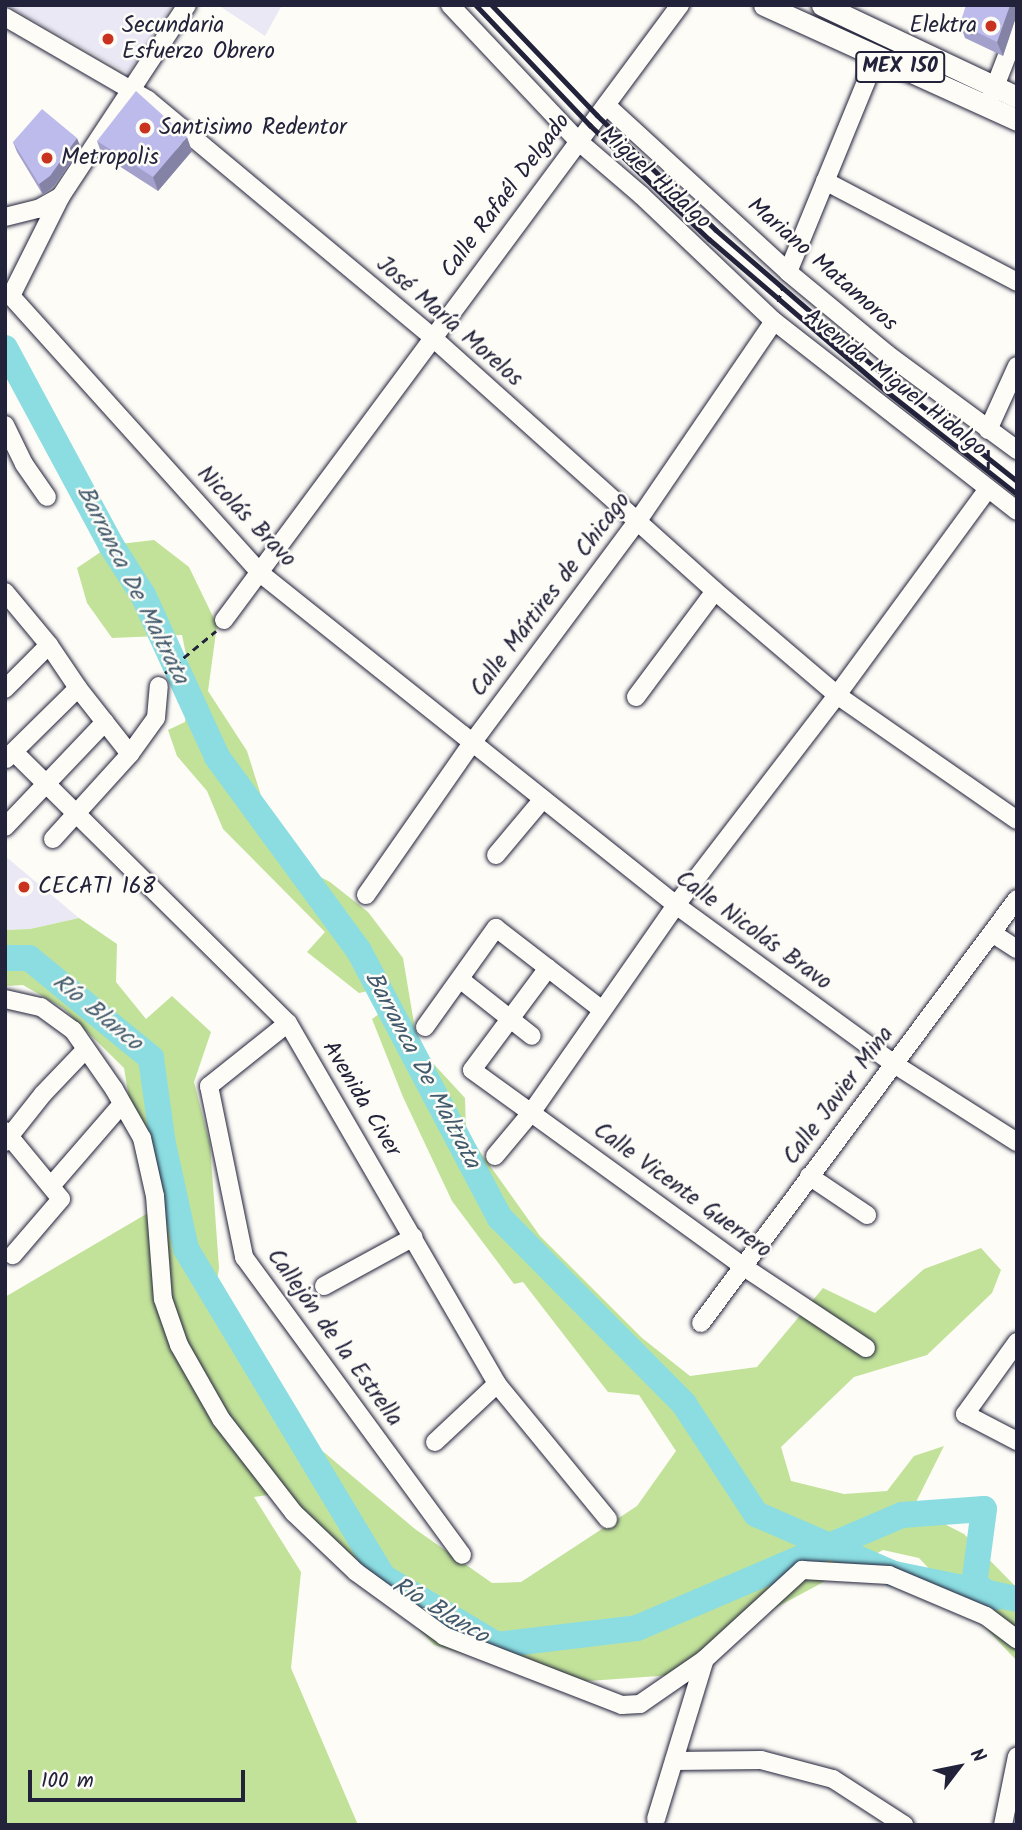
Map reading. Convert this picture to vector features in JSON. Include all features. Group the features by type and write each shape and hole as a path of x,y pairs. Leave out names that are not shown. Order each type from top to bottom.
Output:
{"main road":[{"name":"MEX 150","path":"822,5 991,97 1017,120"},
{"name":"MEX 150","path":"775,7 876,57 991,97 1017,97"}],"street":[{"path":"5,217 38,209 61,196 187,5"},
{"name":"Miguel Hidalgo","path":"450,5 578,141 641,195 774,321"},
{"name":"Calle Rafaél Delgado","path":"219,627 680,5"},
{"name":"José María Morelos","path":"5,17 132,89 432,337 715,591 837,695 1017,820"},
{"path":"991,97 1017,30"},
{"path":"788,272 876,57"},
{"name":"Mariano Matamoros","path":"606,105 788,272 887,355 1017,450"},
{"path":"825,181 1017,282"},
{"name":"Nicolás Bravo","path":"61,196 11,296 260,573 471,743"},
{"name":"Avenida Miguel Hidalgo","path":"774,321 1017,511"},
{"name":"Calle Mártires de Chicago","path":"366,895 471,743 637,522 774,321"},
{"path":"988,430 1017,366"},
{"path":"5,425 24,464 47,497"},
{"path":"495,1156 531,1113 676,905 837,695 988,489"},
{"path":"636,697 715,591"},
{"path":"5,592 49,645 78,688 130,754"},
{"path":"5,689 49,645"},
{"path":"53,839 75,811 130,754 156,718 159,686"},
{"path":"9,756 78,688"},
{"path":"5,827 105,722"},
{"name":"Calle Nicolás Bravo","path":"471,743 676,905 894,1064 1017,1142"},
{"name":"Avenida Civer","path":"9,756 47,784 288,1023 497,1384 608,1519"},
{"path":"496,855 543,799"},
{"name":"Calle Javier Mina","path":"701,1323 741,1265 1017,899"},
{"path":"425,1027 496,928 602,1010"},
{"path":"992,933 1017,949"},
{"path":"511,1019 548,968"},
{"path":"461,980 532,1035"},
{"path":"5,999 41,1007 73,1030 142,1138 155,1196 163,1299 179,1345 221,1419 295,1513 356,1573 444,1636 622,1705 640,1704 705,1659 802,1570 889,1575 986,1616 1017,1639"},
{"name":"Calle Vicente Guerrero","path":"511,1019 472,1070 741,1265 866,1348"},
{"name":"Callejón de la Estrella","path":"288,1023 209,1086 244,1257 462,1555"},
{"path":"56,1193 7,1136 85,1050"},
{"path":"13,1255 122,1104"},
{"path":"809,1176 867,1215"},
{"path":"324,1286 414,1237"},
{"path":"1017,1342 965,1414 1017,1441"},
{"path":"435,1442 497,1384"},
{"path":"656,1819 705,1659"},
{"path":"1003,1825 1017,1756"},
{"path":"674,1761 761,1760 833,1779 904,1825"}],"path":[{"path":"774,321 788,272"},
{"path":"988,430 988,489"},
{"path":"167,669 219,627"}],"shaded area":[{"name":"Secundaria Esfuerzo Obrero","path":"6,5 172,5 128,73"},
{"path":"218,5 282,5 265,36"},
{"name":"CECATI 168","path":"5,856 79,918 30,929 5,930"}],"green space":[{"path":"154,540 189,567 217,625 208,691 247,751 280,856 330,882 368,912 403,958 418,1047 465,1098 466,1132 540,1236 642,1338 690,1376 757,1367 823,1288 875,1313 924,1269 981,1248 1001,1270 992,1293 927,1355 854,1377 781,1447 791,1481 844,1494 887,1491 914,1456 944,1446 913,1508 964,1534 1017,1588 1017,1661 919,1558 883,1550 777,1607 686,1674 561,1683 434,1645 344,1552 275,1494 254,1497 301,1572 291,1668 358,1825 5,1825 5,1297 148,1213 124,1068 63,1008 23,985 5,986 5,930 30,929 79,918 117,944 116,982 146,1019 172,996 211,1032 194,1082 210,1144 219,1268 212,1314 262,1400 415,1529 492,1583 521,1582 637,1506 676,1451 639,1395 608,1392 523,1282 514,1284 452,1201 403,1097 372,1019 383,1011 377,989 359,993 307,952 325,932 223,829 207,791 177,756 168,730 185,722 190,674 182,635 112,638 87,603 77,568 111,545"}],"building":[{"path":"966,5 1010,5 997,42 960,24"},
{"name":"Santisimo Redentor","path":"136,91 187,137 153,177 97,141"},
{"name":"Metropolis","path":"42,109 77,138 50,176 39,184 13,142"}],"waterway":[{"name":"Barranca De Maltrata","path":"5,348 111,545 143,595 217,757 359,951 500,1218 684,1404 756,1514 894,1574 1017,1599"},
{"name":"Río Blanco","path":"5,958 29,958 151,1058 163,1144 186,1249 383,1577 497,1645 637,1628 902,1515 984,1509 974,1585 996,1597"}],"railway":[{"path":"476,5 590,125 709,239 885,390 1017,494"},
{"path":"492,5 597,115 716,230 891,381 1017,481"}],"place":[{"name":"Elektra","path":"991,26"},
{"name":"Secundaria Esfuerzo Obrero","path":"108,39"},
{"name":"Santisimo Redentor","path":"145,128"},
{"name":"Metropolis","path":"47,158"},
{"name":"CECATI 168","path":"24,887"}]}
